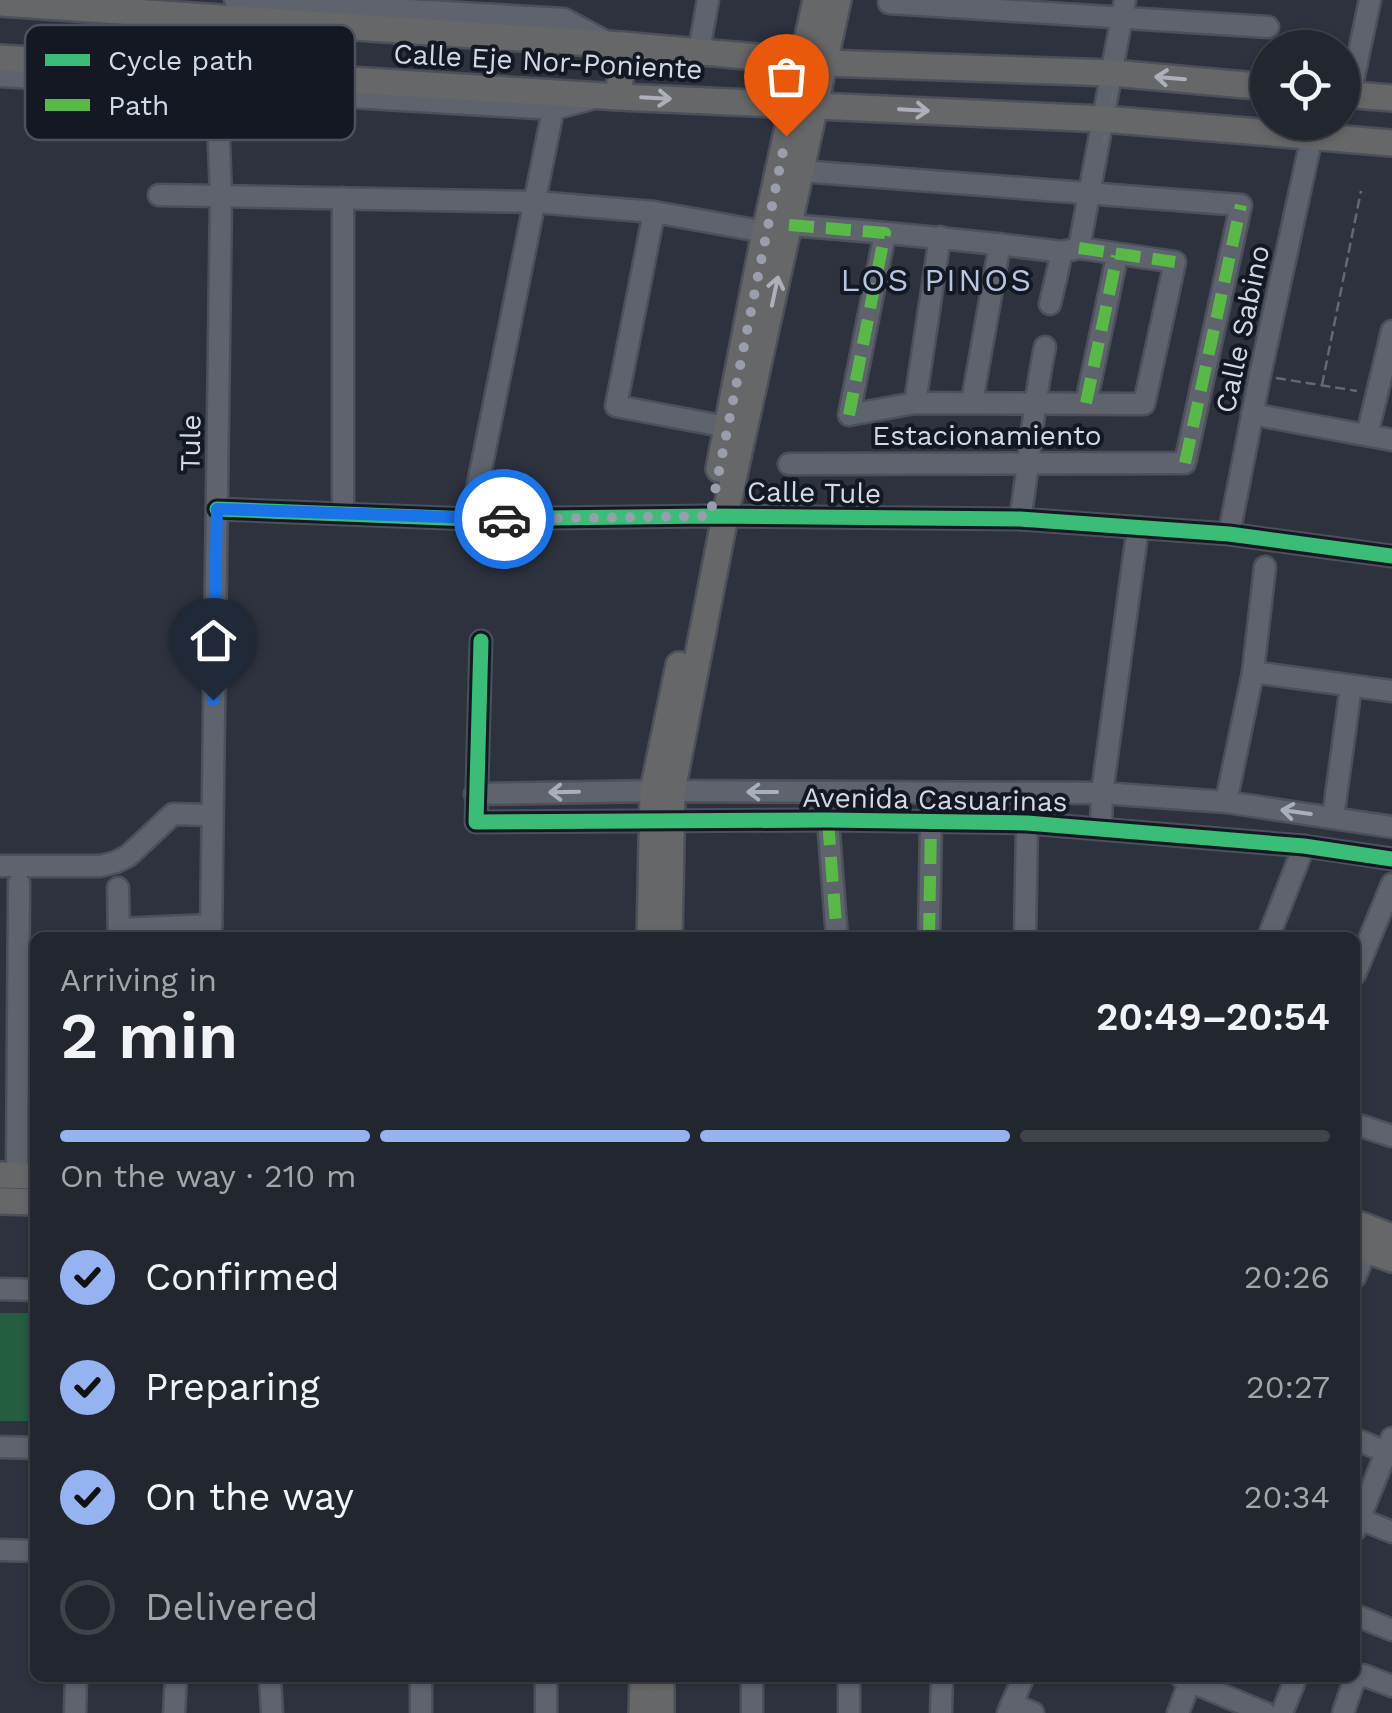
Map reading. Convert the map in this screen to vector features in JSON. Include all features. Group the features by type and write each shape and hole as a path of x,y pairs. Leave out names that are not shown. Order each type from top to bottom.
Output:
{"main road":[{"path":"814,62 816,0"},
{"path":"718,516 727,428 814,62 838,0"},
{"name":"Calle Eje Nor-Poniente","path":"0,3 323,25"},
{"name":"Calle Eje Nor-Poniente","path":"355,27 814,62 1115,67 1250,85"},
{"path":"611,96 617,45"},
{"name":"Calle Eje Nor-Poniente","path":"0,58 25,61"},
{"name":"Calle Eje Nor-Poniente","path":"355,89 555,101 611,96 805,105 1103,132 1250,128"},
{"path":"1360,95 1392,98"},
{"path":"651,932 663,791 777,228 802,171 805,105"},
{"name":"Calle Eje Nor-Poniente","path":"1360,138 1392,143"},
{"path":"661,822 669,932"},
{"path":"0,1202 30,1202"},
{"path":"1360,1225 1392,1236"},
{"path":"1360,1248 1392,1258"},
{"path":"642,1713 643,1682"},
{"path":"660,1713 661,1682"}],"street":[{"path":"235,0 566,10 617,45"},
{"path":"699,51 708,0"},
{"path":"1360,39 1370,0"},
{"path":"888,3 1123,9 1268,27"},
{"path":"1050,304 1090,194 1123,9"},
{"path":"0,76 25,77"},
{"path":"470,519 555,101"},
{"name":"Tule","path":"211,931 219,140"},
{"name":"Calle Sabino","path":"1230,534 1260,375 1313,140"},
{"path":"802,171 1090,194"},
{"name":"Estacionamiento","path":"789,464 1185,464 1240,205 1090,194"},
{"path":"160,195 536,202 777,228 885,233 940,237 1175,262 1144,404 915,403 848,415 885,233"},
{"path":"343,198 343,514"},
{"path":"654,212 616,406 727,428"},
{"path":"915,403 940,237"},
{"path":"972,402 1000,244"},
{"path":"1086,404 1117,256"},
{"path":"1367,436 1392,331"},
{"path":"1020,519 1030,462 1033,404 1045,347"},
{"path":"1252,414 1392,440"},
{"name":"Calle Tule","path":"217,509 470,519 718,516 1020,519 1230,534 1392,556"},
{"path":"1101,829 1102,793 1138,527"},
{"path":"1226,802 1253,672 1265,567"},
{"path":"476,794 482,641"},
{"path":"1253,672 1392,691"},
{"path":"1333,818 1351,686"},
{"name":"Avenida Casuarinas","path":"1392,826 1226,802 1102,793 476,794 476,822 1027,823 1304,846 1392,859"},
{"path":"0,866 101,866 128,856 173,814 210,815"},
{"path":"828,820 837,932"},
{"path":"929,932 931,823"},
{"path":"1025,932 1027,823"},
{"path":"1360,854 1366,823"},
{"path":"1270,932 1304,846"},
{"path":"17,1176 9,1089 10,923 19,883"},
{"path":"1360,962 1392,884"},
{"path":"118,888 119,932"},
{"path":"165,932 211,931"},
{"path":"1360,1125 1391,1133"},
{"path":"0,1289 30,1290"},
{"path":"1360,1440 1389,1445 1360,1517"},
{"path":"0,1447 30,1448"},
{"path":"1360,1525 1392,1532"},
{"path":"0,1550 30,1551"},
{"path":"1360,1617 1392,1630"},
{"path":"1360,1677 1363,1675 1392,1686"},
{"path":"75,1713 76,1682"},
{"path":"174,1713 176,1682"},
{"path":"270,1682 272,1713"},
{"path":"420,1713 421,1682"},
{"path":"546,1682 546,1713"},
{"path":"752,1682 752,1713"},
{"path":"848,1682 849,1713"},
{"path":"941,1713 942,1682"},
{"path":"1021,1682 1010,1709 1034,1713"},
{"path":"1178,1713 1185,1682"},
{"path":"1193,1682 1265,1713"},
{"path":"1282,1713 1294,1682"},
{"path":"1343,1713 1354,1682"}],"path":[{"path":"1103,132 1115,67"},
{"path":"1322,385 1362,191"},
{"path":"1260,375 1377,394"}],"green space":[{"path":"0,1313 30,1313 30,1421 0,1421"}],"marked path":[{"path":"1185,463 1241,205"},
{"path":"789,225 885,233 849,415"},
{"path":"1079,248 1175,262"},
{"path":"1086,403 1117,256"},
{"path":"828,820 837,932"},
{"path":"929,932 931,823"}],"cycle path":[{"path":"217,509 471,519 1020,519 1229,534 1392,556"},
{"path":"481,641 476,822 1027,823 1304,846 1392,859"}],"way so far":[{"path":"504,519 710,516 786,136"}],"district":[{"name":"LOS PINOS","path":"937,280"}],"route":[{"path":"213,700 217,509 504,519"}]}
